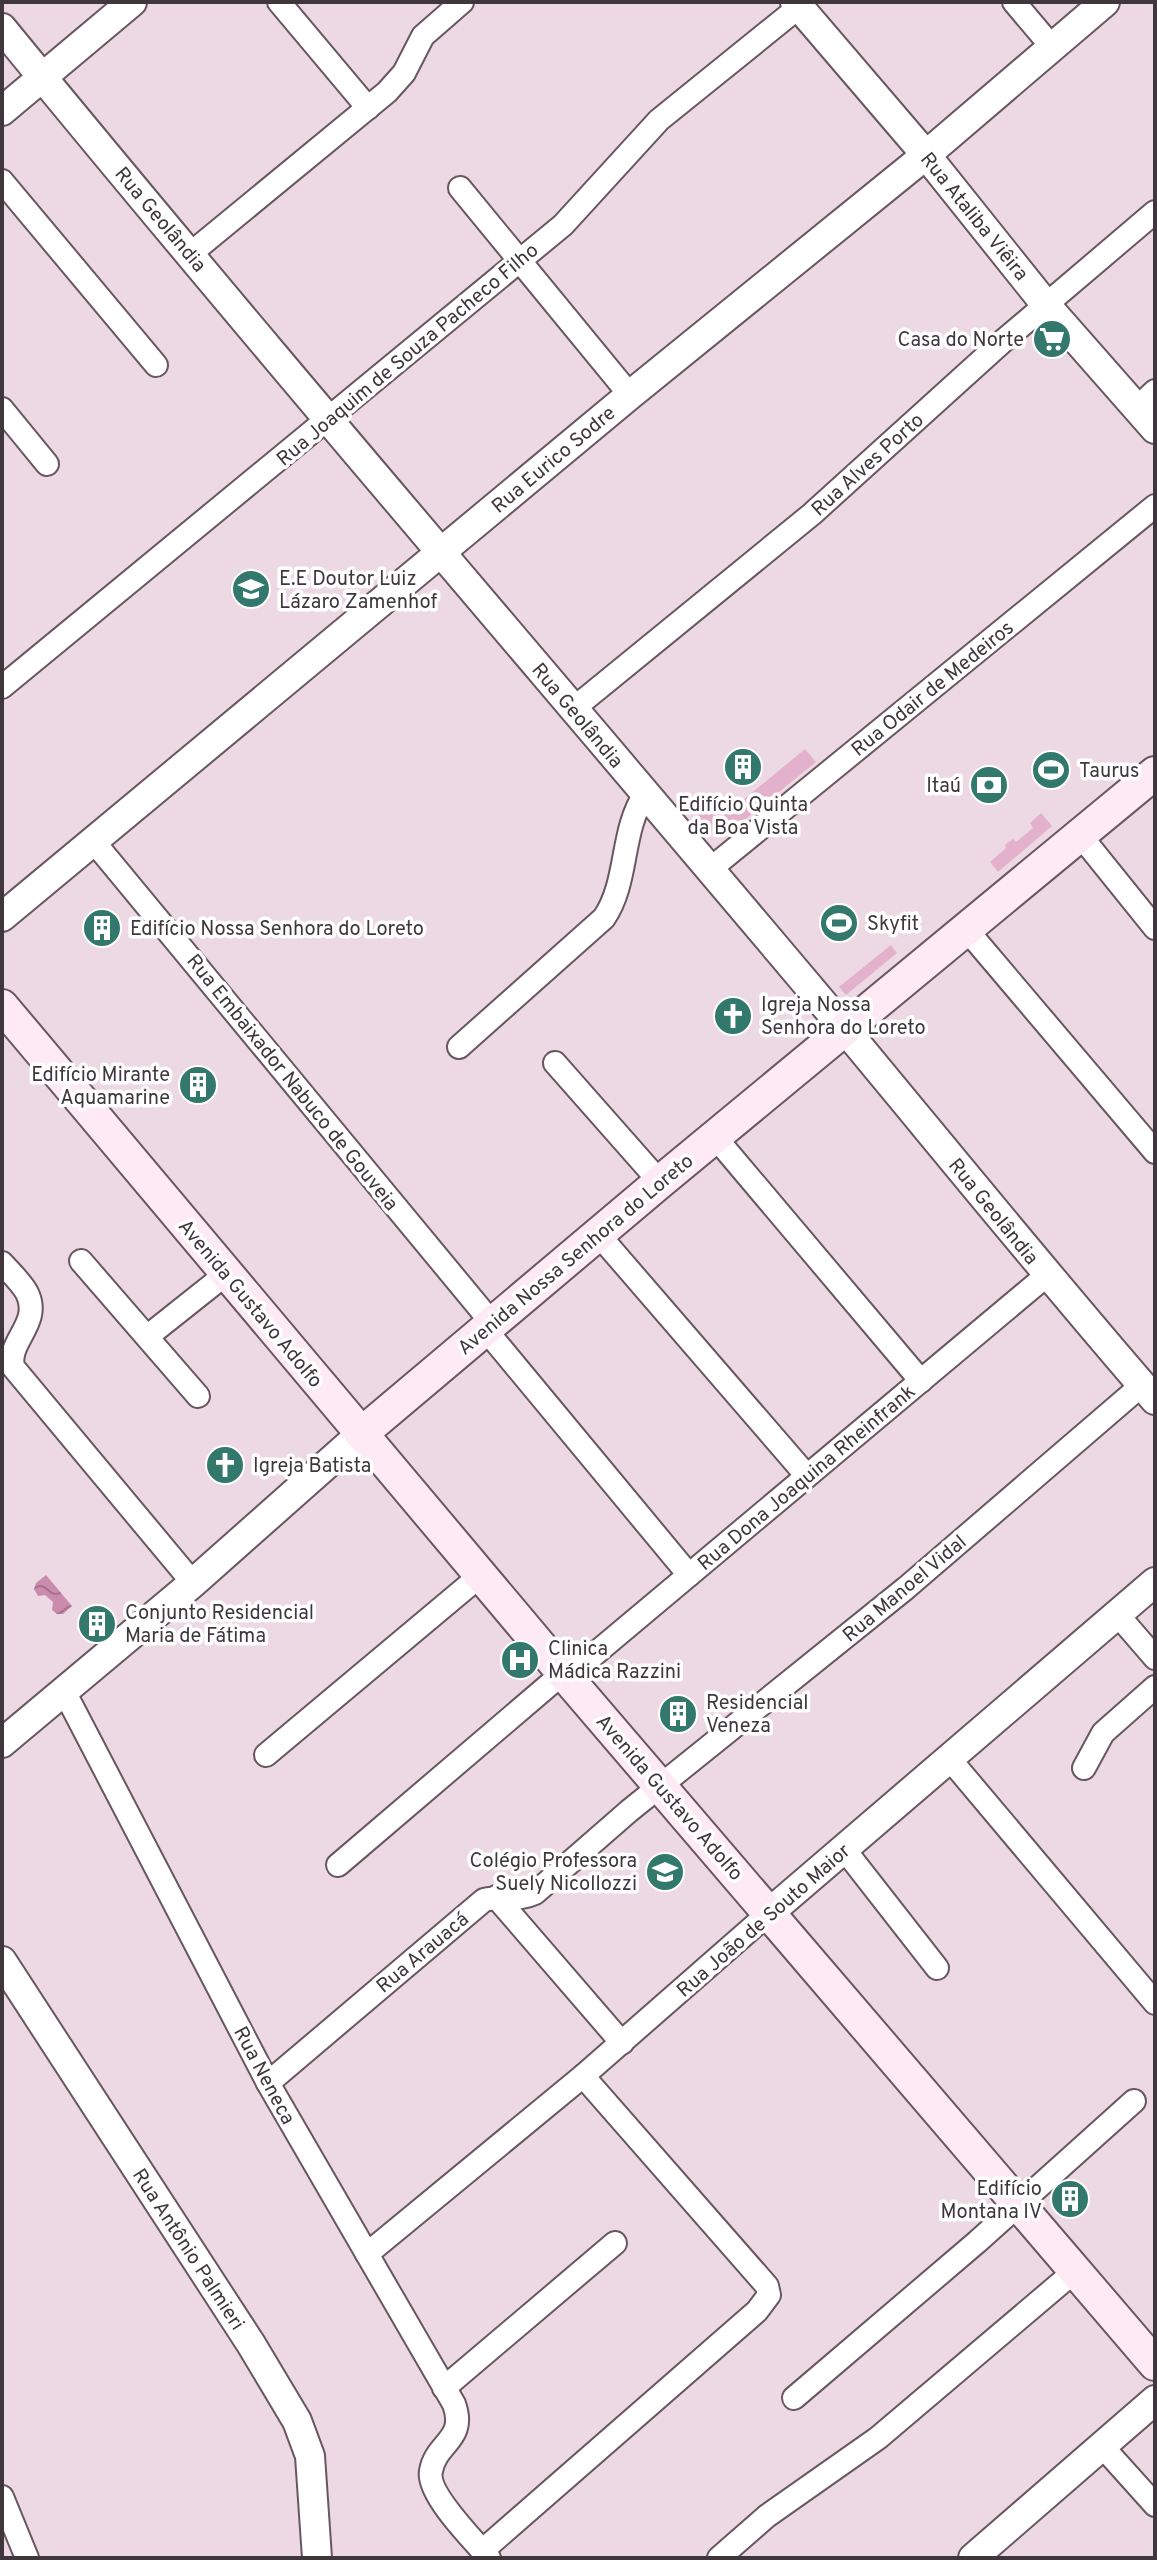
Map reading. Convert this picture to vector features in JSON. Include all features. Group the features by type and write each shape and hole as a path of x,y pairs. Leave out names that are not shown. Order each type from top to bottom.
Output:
{"main road":[{"name":"Avenida Nossa Senhora do Loreto","path":"361,1434 1155,773"},
{"name":"Avenida Gustavo Adolfo","path":"2,1006 563,1673 1155,2364"}],"street":[{"path":"2,111 132,2"},
{"path":"279,2 368,108"},
{"path":"190,254 387,92 404,73 423,36 462,2"},
{"path":"1014,2 1052,47"},
{"name":"Rua Eurico Sodre","path":"2,917 630,395 926,155 1105,2"},
{"name":"Rua Ataliba Viêira","path":"797,4 926,155 1046,305 1149,409"},
{"name":"Rua Joaquim de Souza Pacheco Filho","path":"2,687 576,213 659,120 797,4"},
{"name":"Rua Geolândia","path":"2,28 1148,1393"},
{"path":"2,181 156,365"},
{"path":"460,188 630,395"},
{"name":"Rua Alves Porto","path":"573,709 812,514 1155,212"},
{"path":"2,409 47,464"},
{"name":"Rua Odair de Medeiros","path":"709,870 1155,506"},
{"path":"459,1047 604,918 616,894 631,822 645,794"},
{"path":"1080,835 1155,928"},
{"name":"Rua Embaixador Nabuco de Gouveia","path":"94,842 689,1575"},
{"path":"966,929 1155,1152"},
{"path":"555,1063 660,1182"},
{"path":"715,1137 921,1381"},
{"path":"598,1234 807,1476"},
{"path":"81,1261 198,1396"},
{"path":"2,1263 27,1293 31,1307 29,1324 13,1350 13,1367 193,1583"},
{"path":"148,1336 226,1274"},
{"name":"Rua Dona Joaquina Rheinfrank","path":"338,1865 563,1673 584,1663 1047,1275"},
{"name":"Rua Manoel Vidal","path":"662,1787 1148,1393"},
{"name":"Avenida Nossa Senhora do Loreto","path":"2,1743 193,1583 361,1434"},
{"path":"266,1755 481,1575"},
{"name":"Rua João de Souto Maior","path":"367,2254 622,2043 948,1757 1155,1582"},
{"path":"1117,1614 1155,1658"},
{"path":"1084,1768 1103,1733 1155,1687"},
{"name":"Rua Neneca","path":"64,1691 268,2083 458,2416 458,2429 431,2471 437,2495 486,2554"},
{"path":"948,1757 1155,2003"},
{"name":"Rua Arauacá","path":"268,2083 470,1910 484,1900 496,1897 518,1900 535,1893 629,1811 662,1787"},
{"path":"844,1849 937,1968"},
{"path":"496,1897 622,2043"},
{"name":"Rua Antônio Palmieri","path":"2,1961 244,2332 297,2421 310,2456 317,2558"},
{"path":"486,2554 757,2311 769,2295 767,2286 583,2076"},
{"path":"794,2398 1134,2101"},
{"path":"444,2388 615,2243"},
{"path":"719,2558 767,2516 878,2438 1075,2271"},
{"path":"987,2553 1155,2400"},
{"path":"1102,2446 1155,2505"},
{"path":"2,2497 27,2558"}],"shaded area":[{"path":"805,749 816,762 722,838 715,838 687,805 700,795 720,819"},
{"path":"1041,813 1052,826 998,872 990,862 1006,848 1005,845 1013,839 1016,842 1033,828 1030,823"},
{"path":"891,945 897,953 846,995 839,987"}],"water":[{"path":"46,1575 72,1606 63,1614 52,1610 53,1602 45,1595 38,1596 34,1589"}],"place":[{"name":"Casa do Norte","path":"1052,339"},
{"name":"E.E Doutor Luiz Lázaro Zamenhof","path":"251,589"},
{"name":"Edifício Quinta da Boa Vista","path":"743,767"},
{"name":"Taurus","path":"1051,770"},
{"name":"Itaú","path":"989,785"},
{"name":"Skyfit","path":"839,923"},
{"name":"Edifício Nossa Senhora do Loreto","path":"102,928"},
{"name":"Igreja Nossa Senhora do Loreto","path":"733,1016"},
{"name":"Edifício Mirante Aquamarine","path":"198,1085"},
{"name":"Igreja Batista","path":"225,1465"},
{"name":"Conjunto Residencial Maria de Fátima","path":"97,1624"},
{"name":"Clinica Mádica Razzini","path":"520,1660"},
{"name":"Residencial Veneza","path":"678,1714"},
{"name":"Colégio Professora Suely Nicollozzi","path":"665,1872"},
{"name":"Edifício Montana IV","path":"1070,2199"}]}
